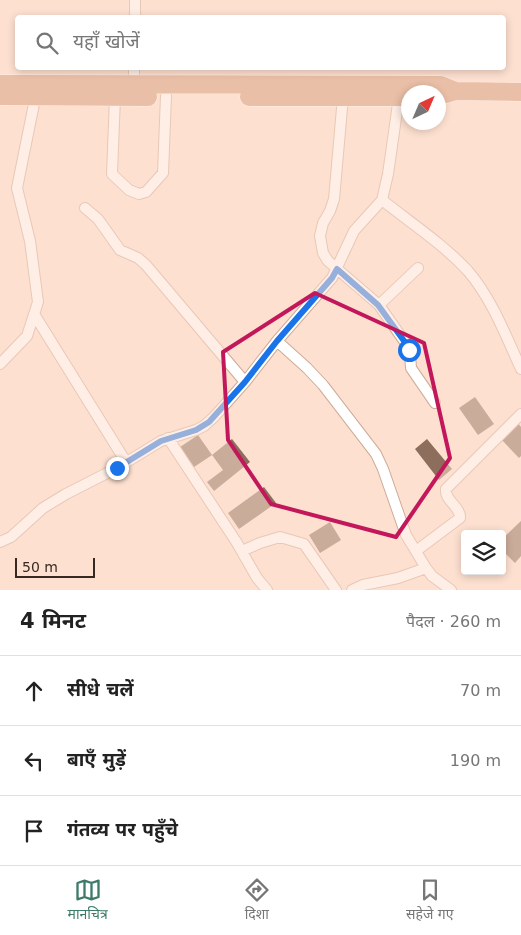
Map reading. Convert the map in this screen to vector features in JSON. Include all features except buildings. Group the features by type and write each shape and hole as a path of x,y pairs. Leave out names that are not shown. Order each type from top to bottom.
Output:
{"highway":[{"path":"0,96 134,76 441,85 456,91"},
{"path":"0,84 35,90 115,97 401,96"},
{"path":"446,94 456,91 521,92"}],"street":[{"path":"135,0 135,15"},
{"path":"0,364 26,336 38,302 30,240 17,188 35,90"},
{"path":"115,97 112,174 129,190 139,194 146,192 163,174 166,96"},
{"path":"343,97 334,199 333,205 323,223 320,243 325,258 378,305 407,345 411,368 435,403"},
{"path":"0,542 11,537 43,508 168,438 204,426 214,417 332,278 354,231 382,200 401,111"},
{"path":"382,200 443,247 468,272 493,310 521,369"},
{"path":"85,208 98,219 120,250 138,258 146,265 245,382"},
{"path":"378,305 418,268"},
{"path":"34,314 126,462"},
{"path":"277,341 323,385 376,454 406,535 432,576 451,590"},
{"path":"416,551 460,518 460,513 446,495 446,489 521,414"},
{"path":"168,438 242,551 257,578 267,590"},
{"path":"242,551 280,537 304,544 336,590"},
{"path":"352,590 363,585 398,578 426,568"}],"highlighted area":[{"path":"315,293 424,343 450,458 396,537 271,504 228,440 223,352"}],"route":[{"path":"117,468 161,441 196,430 209,422 245,382 277,341 332,278 337,269 378,305 409,350"}]}
